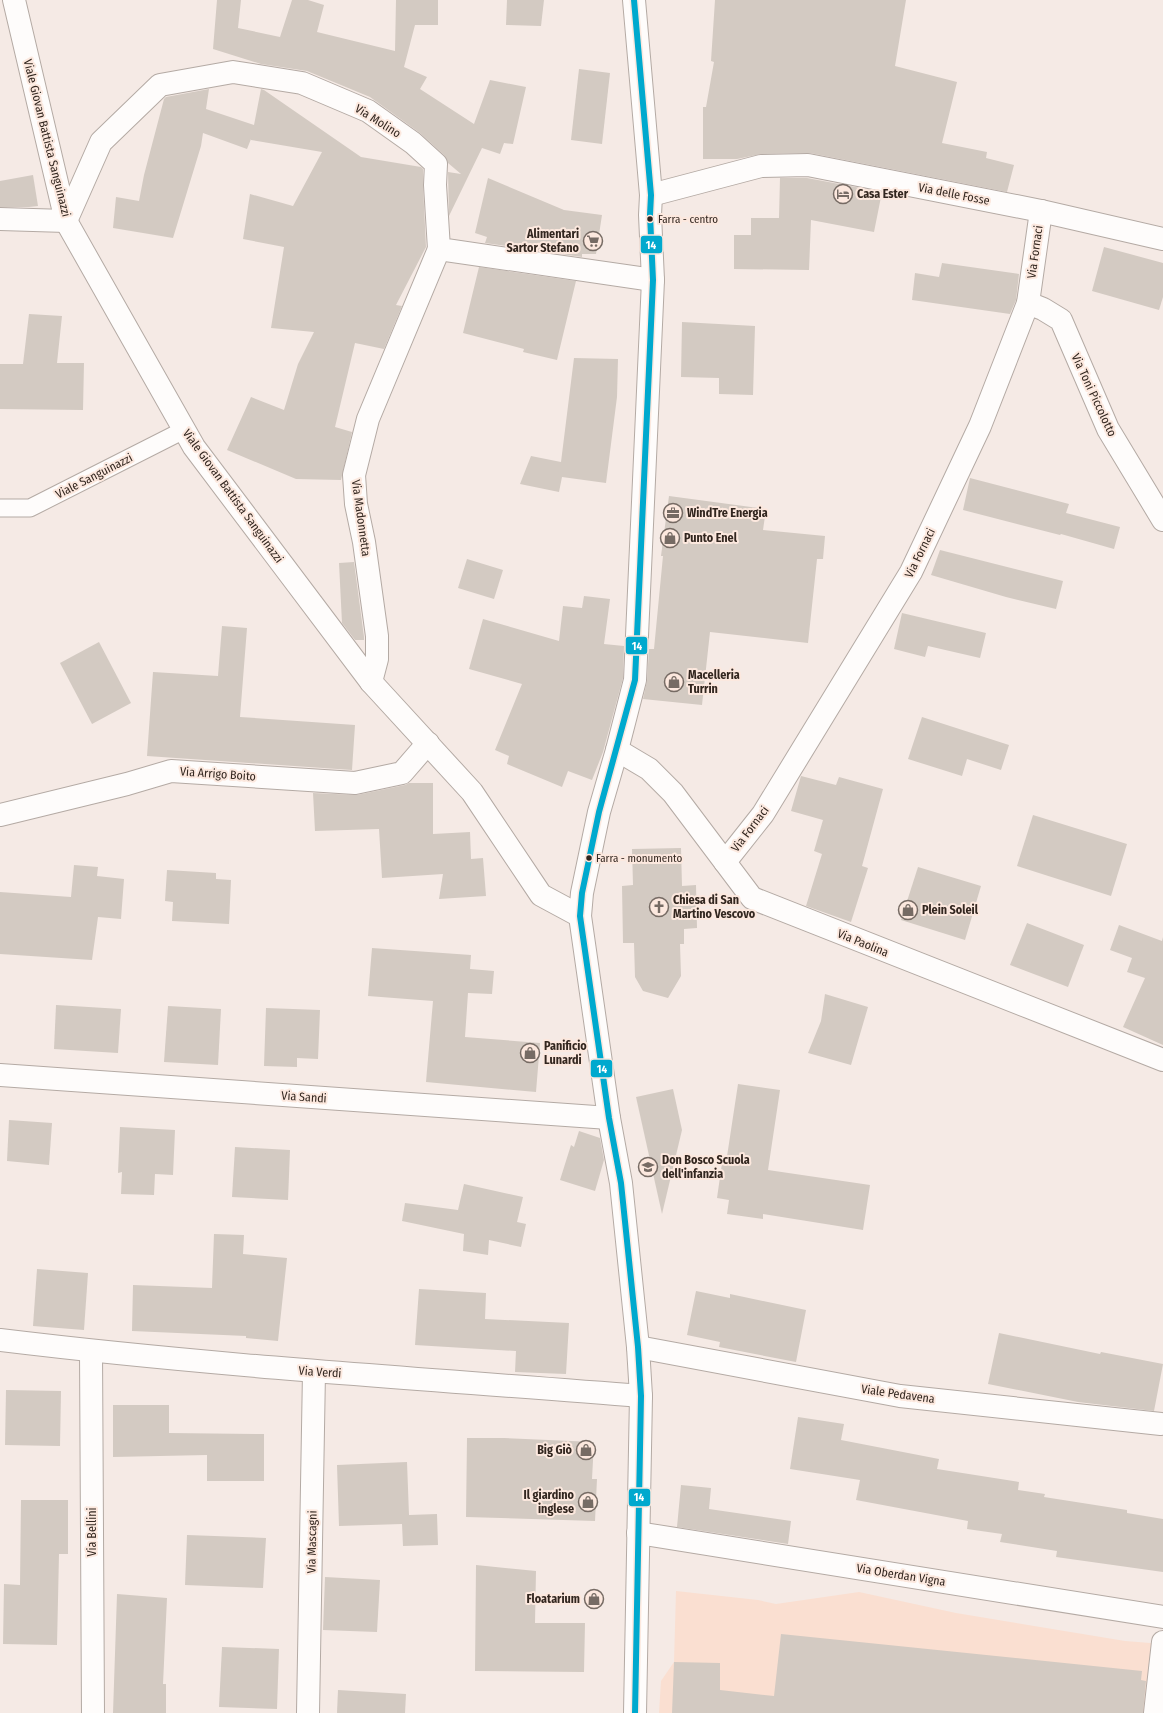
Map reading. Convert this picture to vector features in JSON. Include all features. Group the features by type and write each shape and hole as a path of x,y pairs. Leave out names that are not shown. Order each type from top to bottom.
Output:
{"street":[{"name":"Viale Giovan Battista Sanguinazzi","path":"14,0 66,221 194,447 371,682 472,792 541,896 580,916"},
{"path":"634,0 651,195 650,215 653,280 636,680 599,812 582,893 580,916 609,1118 621,1183 638,1347 641,1396 635,1713"},
{"name":"Via Molino","path":"66,221 101,142 160,86 233,72 302,83 368,111 414,143 436,164 435,185 439,249"},
{"name":"Via delle Fosse","path":"651,195 761,166 808,165 1041,211 1163,239"},
{"name":"Via Fornaci","path":"725,862 763,814 911,572 980,426 1028,303 1041,211"},
{"path":"0,219 66,221"},
{"path":"439,249 653,280"},
{"name":"Via Madonnetta","path":"371,682 377,659 376,636 364,542 356,504 354,475 368,419 439,249"},
{"name":"Via Toni Piccolotto","path":"1028,303 1043,309 1060,320 1108,429 1163,520"},
{"name":"Via Arrigo Boito","path":"0,815 127,784 171,771 355,782 402,773 428,743"},
{"name":"Via Paolina","path":"617,750 649,769 674,793 752,898 1163,1060"},
{"name":"Via Sandi","path":"0,1075 609,1118"},
{"name":"Via Verdi","path":"0,1340 91,1351 314,1372 641,1396"},
{"name":"Viale Pedavena","path":"638,1347 900,1396 1161,1424"},
{"name":"Via Bellini","path":"91,1351 93,1713"},
{"name":"Via Mascagni","path":"308,1713 314,1372"},
{"name":"Via Oberdan Vigna","path":"638,1533 1163,1617"},
{"path":"1155,1713 1163,1642"}],"lane":[{"name":"Viale Sanguinazzi","path":"0,508 30,508 184,430"}],"shaded area":[{"path":"676,1591 758,1600 776,1604 859,1592 956,1613 1125,1641 1163,1644 1163,1713 659,1713 661,1681 674,1662"}],"building":[{"path":"217,0 241,0 238,28 280,37 292,0 308,0 324,5 317,32 395,51 396,0 438,0 438,25 415,25 404,67 427,77 420,89 474,124 490,80 526,87 513,144 504,143 500,154 482,148 449,216 448,172 461,174 448,163 444,155 420,133 370,97 307,71 261,64 213,49"},
{"path":"507,0 544,0 541,26 506,25"},
{"path":"715,0 906,0 895,66 957,82 942,143 987,152 986,158 1014,165 1007,192 810,153 761,154 737,159 703,159 703,107 706,107 714,62 711,61"},
{"path":"579,69 610,73 602,144 571,140"},
{"path":"209,89 206,109 254,125 261,89 361,157 421,167 423,169 426,247 396,305 402,306 384,349 355,343 335,427 352,432 341,480 296,479 227,450 251,397 284,410 298,364 314,332 271,328 284,247 243,239 250,194 293,206 322,152 251,139 247,149 203,133 201,146 173,238 113,228 116,197 139,201 144,175 164,99 166,97"},
{"path":"33,175 38,206 0,207 0,181"},
{"path":"488,178 564,210 602,215 596,254 582,254 582,257 485,243 487,237 475,233"},
{"path":"780,178 807,178 882,192 874,232 811,220 809,270 734,269 734,235 751,235 751,218 779,218"},
{"path":"1104,247 1163,263 1163,297 1159,310 1092,291"},
{"path":"942,263 1019,274 1016,300 1010,314 912,300 915,273 939,277"},
{"path":"479,267 576,281 557,360 523,352 524,349 463,333"},
{"path":"29,314 62,316 57,363 84,363 83,410 0,409 0,364 23,364"},
{"path":"682,322 755,326 753,395 719,394 719,378 681,377"},
{"path":"574,358 618,359 617,397 606,483 562,477 559,492 520,484 531,456 561,462"},
{"path":"970,478 1069,504 1066,513 1120,527 1114,549 1061,534 1060,535 963,510"},
{"path":"669,496 766,509 763,530 825,536 823,559 817,559 808,643 710,632 702,705 643,699 647,681 649,649 654,649 663,556 661,556"},
{"path":"940,550 1063,581 1056,609 1006,597 931,575"},
{"path":"467,559 503,570 494,599 458,588"},
{"path":"354,562 364,640 355,640 342,623 339,563"},
{"path":"584,596 610,599 604,644 624,646 623,678 603,752 592,780 568,771 562,787 507,764 509,756 495,750 522,684 469,669 483,619 559,641 563,606 582,608"},
{"path":"902,613 986,633 980,658 928,646 925,657 894,649"},
{"path":"222,626 247,628 240,717 355,725 352,770 147,756 153,672 218,676"},
{"path":"99,642 131,703 92,724 60,663"},
{"path":"922,717 1009,745 1001,770 967,759 962,776 908,759"},
{"path":"801,776 836,785 839,777 883,789 862,866 868,868 851,922 806,906 822,854 814,851 823,820 791,811"},
{"path":"409,783 433,783 433,834 470,832 471,859 483,858 486,896 439,899 443,874 382,878 379,829 315,831 313,793 357,795"},
{"path":"1033,815 1127,844 1111,896 1017,866"},
{"name":"Chiesa di San Martino Vescovo","path":"681,848 682,886 696,885 697,928 684,929 684,944 680,944 681,976 668,998 643,991 635,977 634,943 623,943 622,886 633,885 632,849"},
{"path":"74,865 98,867 97,876 124,879 121,919 98,917 92,960 0,954 0,892 71,897"},
{"path":"918,867 981,886 965,940 901,920"},
{"path":"167,870 216,873 216,879 231,880 229,924 172,921 173,902 165,901"},
{"path":"1027,923 1084,945 1068,987 1010,965"},
{"path":"1119,925 1162,941 1163,937 1163,1045 1123,1027 1145,978 1127,972 1132,958 1110,950"},
{"path":"372,948 471,955 470,969 494,971 492,994 468,993 465,1037 540,1043 536,1092 426,1082 433,1001 368,996"},
{"path":"825,994 868,1007 851,1065 808,1053 821,1021"},
{"path":"56,1005 121,1009 118,1053 54,1049"},
{"path":"168,1006 221,1009 218,1065 164,1062"},
{"path":"266,1008 320,1010 318,1059 297,1058 297,1067 264,1066"},
{"path":"738,1084 780,1090 768,1170 870,1185 863,1230 763,1214 763,1219 727,1214 729,1200 717,1198 722,1163 726,1163"},
{"path":"673,1089 682,1130 662,1214 636,1097"},
{"path":"9,1120 52,1123 49,1165 7,1161"},
{"path":"120,1127 175,1130 173,1175 155,1174 154,1195 121,1194 122,1172 118,1173"},
{"path":"579,1131 600,1138 604,1160 595,1191 560,1180 571,1145 574,1147"},
{"path":"235,1147 290,1150 288,1200 232,1197"},
{"path":"464,1184 523,1197 517,1222 526,1224 521,1247 489,1240 488,1255 463,1251 464,1234 402,1221 405,1203 458,1210"},
{"path":"214,1234 244,1235 243,1254 287,1258 278,1341 246,1338 246,1336 132,1331 133,1285 212,1288"},
{"path":"37,1269 88,1273 84,1330 33,1326"},
{"path":"419,1289 486,1293 485,1319 569,1323 566,1374 515,1372 516,1351 415,1345"},
{"path":"696,1291 730,1298 730,1294 806,1310 796,1362 719,1347 720,1342 687,1335"},
{"path":"999,1333 1100,1354 1101,1352 1163,1364 1154,1411 1078,1402 988,1384"},
{"path":"6,1390 61,1391 60,1446 5,1445"},
{"path":"113,1405 169,1405 169,1433 264,1434 264,1481 207,1481 207,1455 113,1457"},
{"path":"798,1417 844,1424 841,1440 939,1459 937,1469 1019,1482 1018,1490 1045,1494 1044,1497 1127,1510 1127,1513 1163,1519 1163,1572 1056,1557 1057,1551 1000,1542 1002,1534 967,1529 968,1521 856,1500 860,1480 790,1469"},
{"path":"467,1438 594,1442 592,1479 597,1479 595,1521 466,1517"},
{"path":"407,1462 409,1515 437,1514 438,1545 403,1546 402,1524 339,1526 337,1465"},
{"path":"681,1485 711,1488 709,1509 791,1521 788,1544 677,1527"},
{"path":"21,1500 68,1500 68,1554 59,1554 57,1645 3,1644 4,1584 20,1585"},
{"path":"187,1535 266,1538 263,1588 185,1585"},
{"path":"476,1565 536,1571 535,1623 585,1623 584,1672 475,1671"},
{"path":"325,1577 380,1580 377,1632 323,1630"},
{"path":"117,1594 167,1598 163,1684 166,1684 166,1713 113,1713"},
{"path":"781,1634 1142,1671 1141,1680 1146,1681 1143,1713 672,1713 674,1662 720,1663 720,1690 774,1696"},
{"path":"222,1647 279,1649 277,1709 219,1707"},
{"path":"338,1690 406,1694 405,1713 337,1713"}],"transit line":[{"name":"14","path":"634,0 651,195 650,215 653,280 635,680 599,812 582,893 580,916 609,1118 621,1183 638,1347 641,1396 635,1713"}],"place":[{"name":"Casa Ester","path":"843,194"},
{"name":"Farra - centro","path":"650,219"},
{"name":"Alimentari Sartor Stefano","path":"593,241"},
{"name":"WindTre Energia","path":"673,513"},
{"name":"Punto Enel","path":"670,538"},
{"name":"Macelleria Turrin","path":"674,682"},
{"name":"Farra - monumento","path":"589,858"},
{"name":"Chiesa di San Martino Vescovo","path":"659,907"},
{"name":"Plein Soleil","path":"908,910"},
{"name":"Panificio Lunardi","path":"530,1053"},
{"name":"Don Bosco Scuola dell'infanzia","path":"648,1167"},
{"name":"Big Giò","path":"586,1450"},
{"name":"Il giardino inglese","path":"588,1502"},
{"name":"Floatarium","path":"594,1599"}]}
